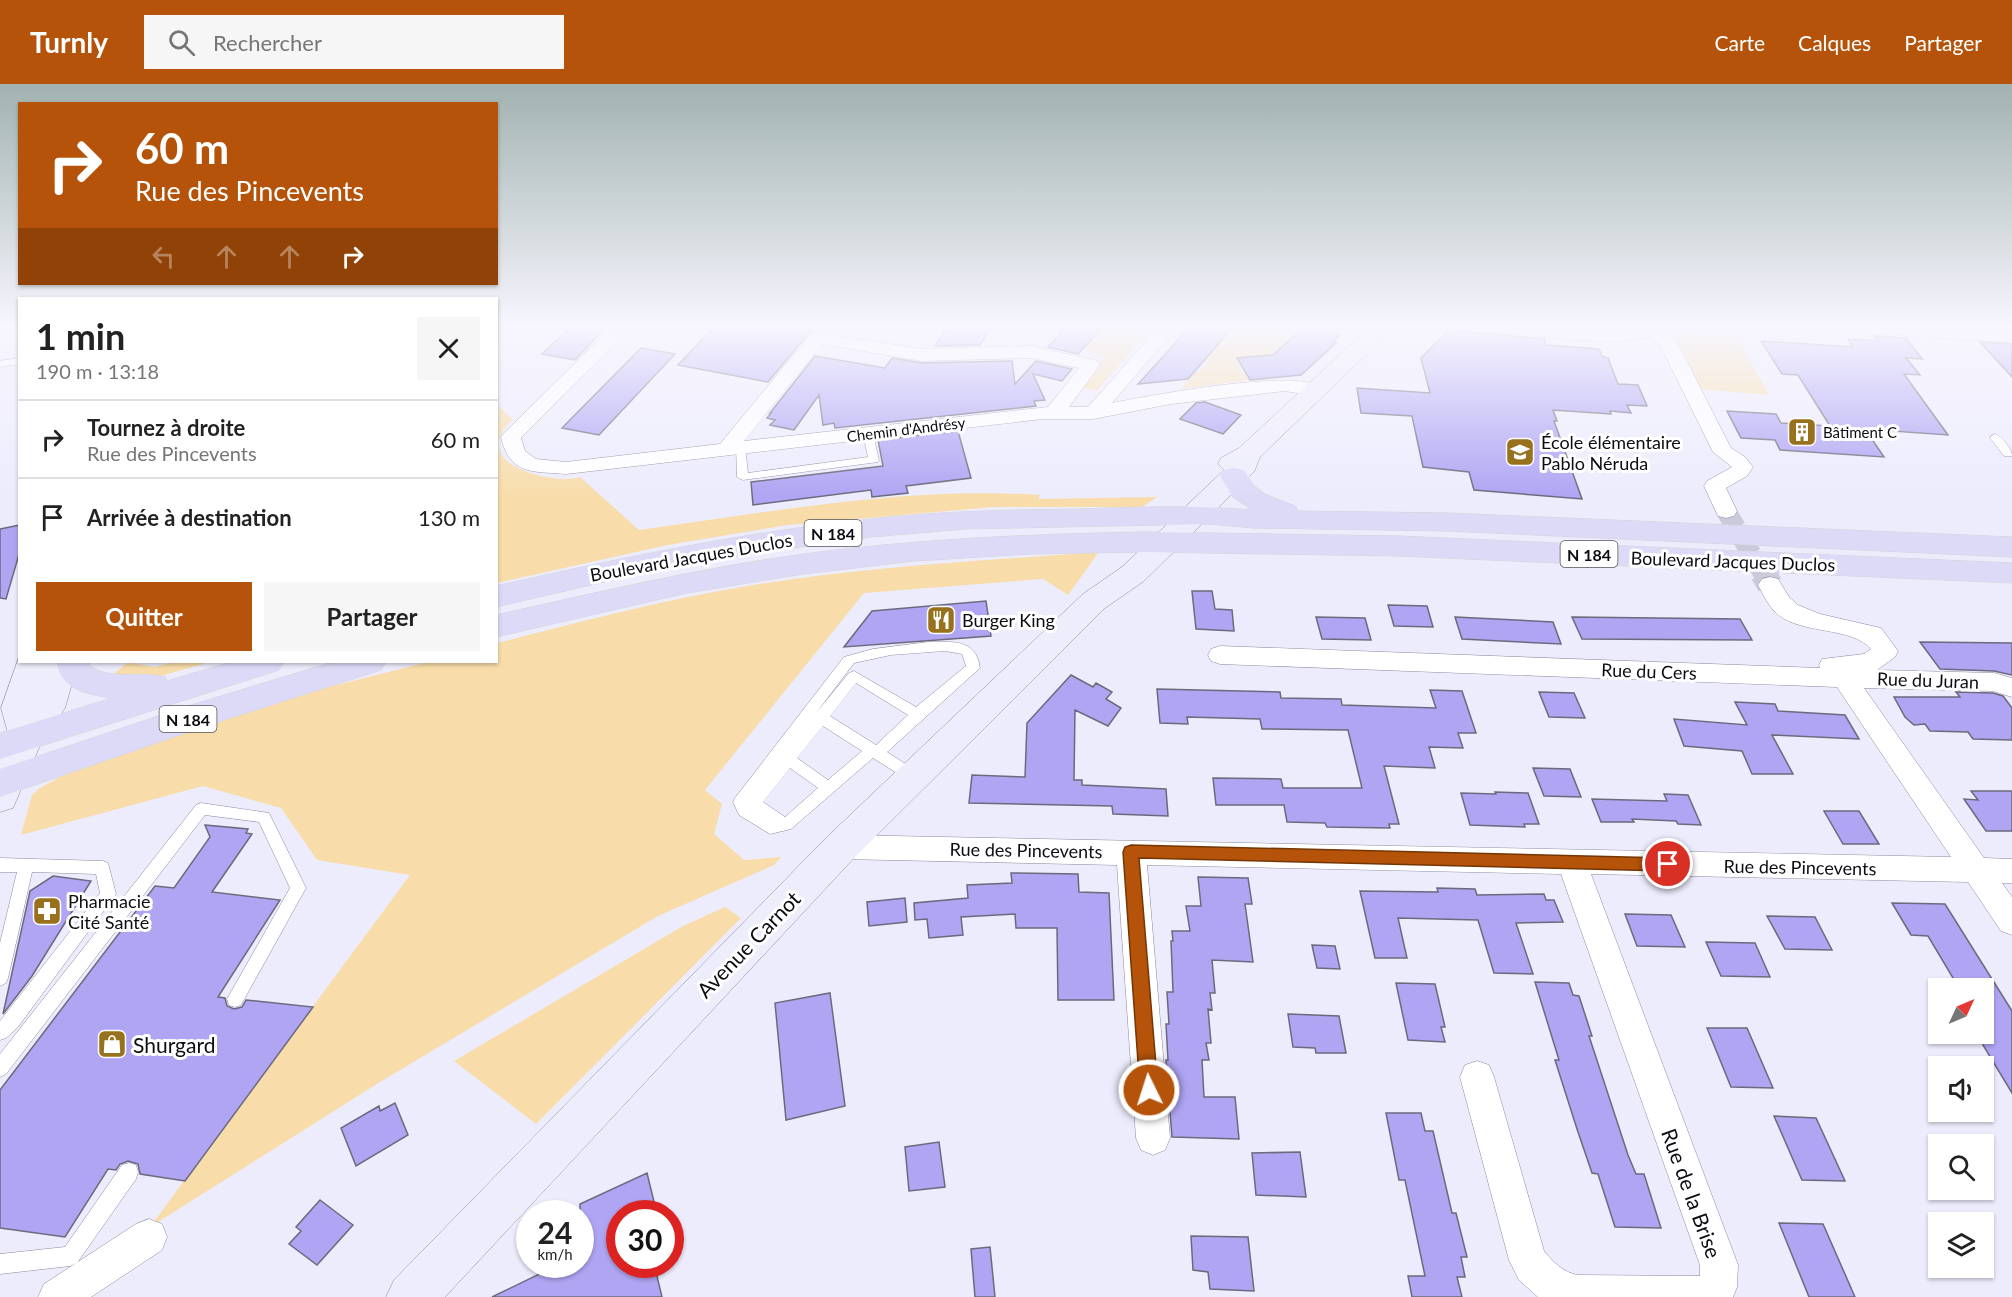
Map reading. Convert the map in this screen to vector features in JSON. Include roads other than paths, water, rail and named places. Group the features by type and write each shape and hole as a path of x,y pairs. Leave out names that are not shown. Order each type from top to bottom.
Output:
{"main road":[{"name":"Avenue Carnot","path":"411,1297 841,847 1094,601 1133,574 1170,529 1241,465 1321,384"},
{"path":"1241,465 1238,487 1245,495 1301,518"},
{"name":"Boulevard Jacques Duclos","path":"498,626 687,583 803,564 914,551 1054,544 1170,529 1234,526 1254,519 1460,522 2012,547"},
{"name":"Boulevard Jacques Duclos","path":"498,597 647,562 745,545 871,528 966,520 1170,529 1399,546 2012,573"},
{"path":"2,780 31,663"},
{"path":"13,741 48,708 62,663"},
{"path":"73,663 74,672 86,681 103,686 194,684"},
{"name":"N 184","path":"13,741 265,663"},
{"name":"N 184","path":"2,780 367,663"}],"street":[{"name":"Chemin d'Andrésy","path":"564,384 511,436 516,454 531,465 566,468 1054,413 1093,413 1171,398 1278,386 1295,385 1314,390"},
{"path":"734,448 783,384"},
{"path":"1054,413 1077,384"},
{"path":"1093,413 1119,384"},
{"path":"1689,384 1723,452 1743,467 1715,486 1726,511"},
{"path":"1770,585 1778,599 1790,610 1833,625 1872,634 1886,651 1869,663 1831,664 1844,678 2012,922"},
{"name":"Rue du Cers","path":"1220,656 1844,678"},
{"name":"Rue du Juran","path":"1844,678 1994,682 2012,688"},
{"name":"Rue des Pincevents","path":"841,847 2012,871"},
{"path":"1131,852 1153,1138"},
{"name":"Rue de la Brise","path":"1477,1077 1528,1260 1547,1282 1564,1292 1577,1294 1712,1294 1718,1287 1719,1265 1572,863"},
{"path":"57,1297 149,1237"}],"lane":[{"path":"734,448 743,477 874,459 868,434"},
{"path":"1995,437 2008,454"},
{"path":"949,645 967,650 971,656 973,668 918,715 786,825 770,828 744,811 740,802 849,660 864,654 949,645"},
{"path":"786,825 754,803 854,676 918,715"},
{"path":"820,717 914,776"},
{"path":"788,759 829,788"},
{"path":"0,1068 201,809 264,817 298,888 235,999"},
{"path":"0,865 103,868 108,894 12,1021 0,1032"},
{"path":"0,978 26,866"},
{"path":"0,1264 70,1256 129,1172"}],"tunnel":[{"path":"1726,511 1764,575"},
{"path":"1763,573 1770,585"}],"place":[{"name":"Bâtiment C","path":"1802,432"},
{"name":"École élémentaire Pablo Néruda","path":"1520,452"},
{"name":"Burger King","path":"941,620"},
{"name":"Pharmacie Cité Santé","path":"47,911"},
{"name":"Shurgard","path":"112,1044"}]}
